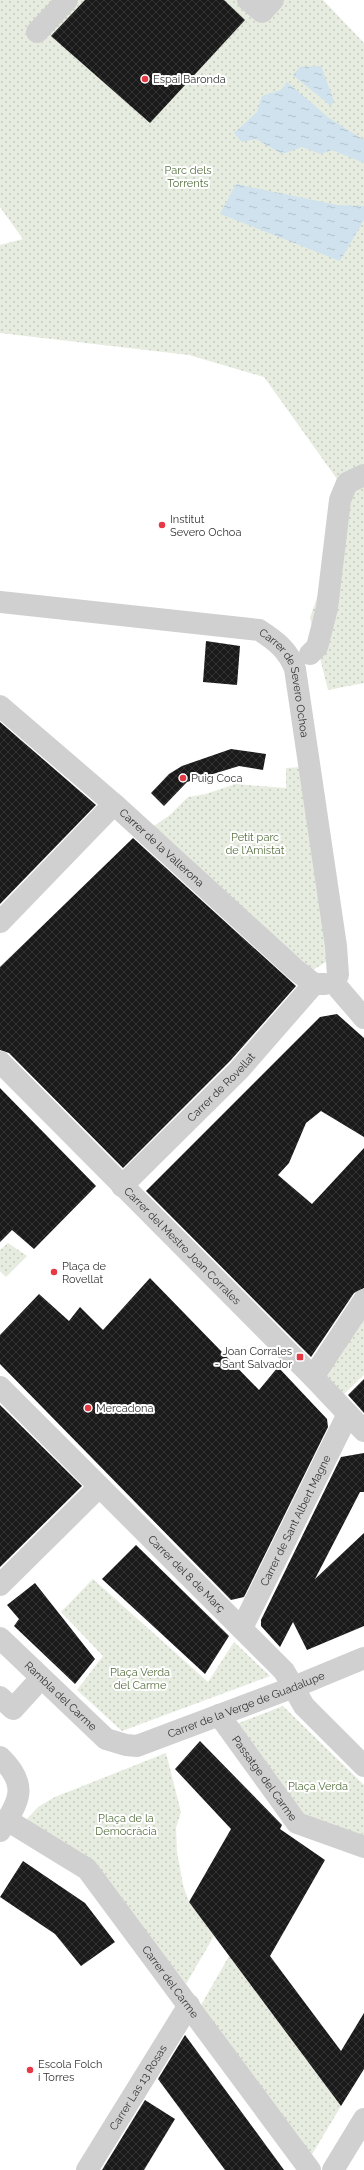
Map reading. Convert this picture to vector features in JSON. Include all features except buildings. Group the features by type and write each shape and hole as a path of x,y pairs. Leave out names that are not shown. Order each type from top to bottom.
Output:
{"street":[{"path":"38,32 67,0"},
{"path":"248,0 262,12 273,0"},
{"path":"310,654 317,646 327,608 340,500 347,483 364,475"},
{"name":"Carrer de Severo Ochoa","path":"0,602 259,630 278,642 290,657 295,669 336,946 329,983"},
{"name":"Carrer de la Vallerona","path":"0,706 114,804 329,983 364,1018"},
{"path":"0,922 114,804"},
{"name":"Carrer de Rovellat","path":"122,1186 329,983"},
{"name":"Carrer del Mestre Joan Corrales","path":"0,1062 313,1377 364,1431"},
{"path":"313,1377 364,1300"},
{"name":"Carrer del 8 de Març","path":"0,1387 284,1671 304,1706 364,1766"},
{"name":"Carrer de Sant Albert Magne","path":"242,1628 348,1414"},
{"path":"0,1586 99,1486"},
{"name":"Rambla del Carme","path":"0,1638 106,1739 126,1745"},
{"name":"Carrer de la Verge de Guadalupe","path":"126,1745 137,1746 294,1687 364,1658"},
{"name":"Rambla del Carme","path":"0,1697 13,1709 33,1687"},
{"name":"Passatge del Carme","path":"219,1715 297,1823 364,1847"},
{"path":"0,1757 17,1777 20,1785 19,1796 4,1826"},
{"name":"Carrer del Carme","path":"4,1826 87,1869 310,2170"},
{"name":"Carrer Las 13 Rosas","path":"87,2170 189,2005"},
{"path":"332,2170 364,2119"}],"green space":[{"name":"Parc dels Torrents","path":"0,0 323,0 364,43 364,683 328,690 310,618 324,577 337,479 264,377 189,355 0,333 0,245 23,239 0,207"},
{"name":"Petit parc de l'Amistat","path":"302,767 329,960 313,970 151,828 170,815 188,797 206,794 235,784 286,788 286,768"},
{"path":"8,1243 27,1256 6,1277 0,1271 0,1250"},
{"path":"364,1318 364,1375 341,1397 320,1375"},
{"name":"Plaça Verda del Carme","path":"93,1579 208,1682 234,1642 270,1676 122,1731 77,1690 103,1656 61,1612"},
{"name":"Plaça Verda","path":"283,1706 364,1785 364,1840 298,1813 231,1726"},
{"name":"Plaça de la Democràcia","path":"166,1753 181,1812 176,1828 177,1852 183,1885 189,1902 214,1936 186,1984 93,1863 25,1821 38,1807 55,1797"},
{"path":"229,1956 341,2106 311,2156 200,2007"}],"water":[{"path":"321,66 334,101 331,106 293,75 300,67"},
{"path":"287,82 329,118 364,140 364,163 332,150 321,154 302,147 282,154 256,139 242,142 234,133 257,112 262,96 281,90"},
{"path":"236,184 337,205 364,206 364,220 340,261 220,214"}],"place":[{"name":"Espai Baronda","path":"145,79"},
{"name":"Institut Severo Ochoa","path":"162,525"},
{"name":"Puig Coca","path":"183,778"},
{"name":"Plaça de Rovellat","path":"54,1272"},
{"name":"Joan Corrales - Sant Salvador","path":"300,1357"},
{"name":"Mercadona","path":"88,1408"},
{"name":"Escola Folch i Torres","path":"30,2070"}]}
